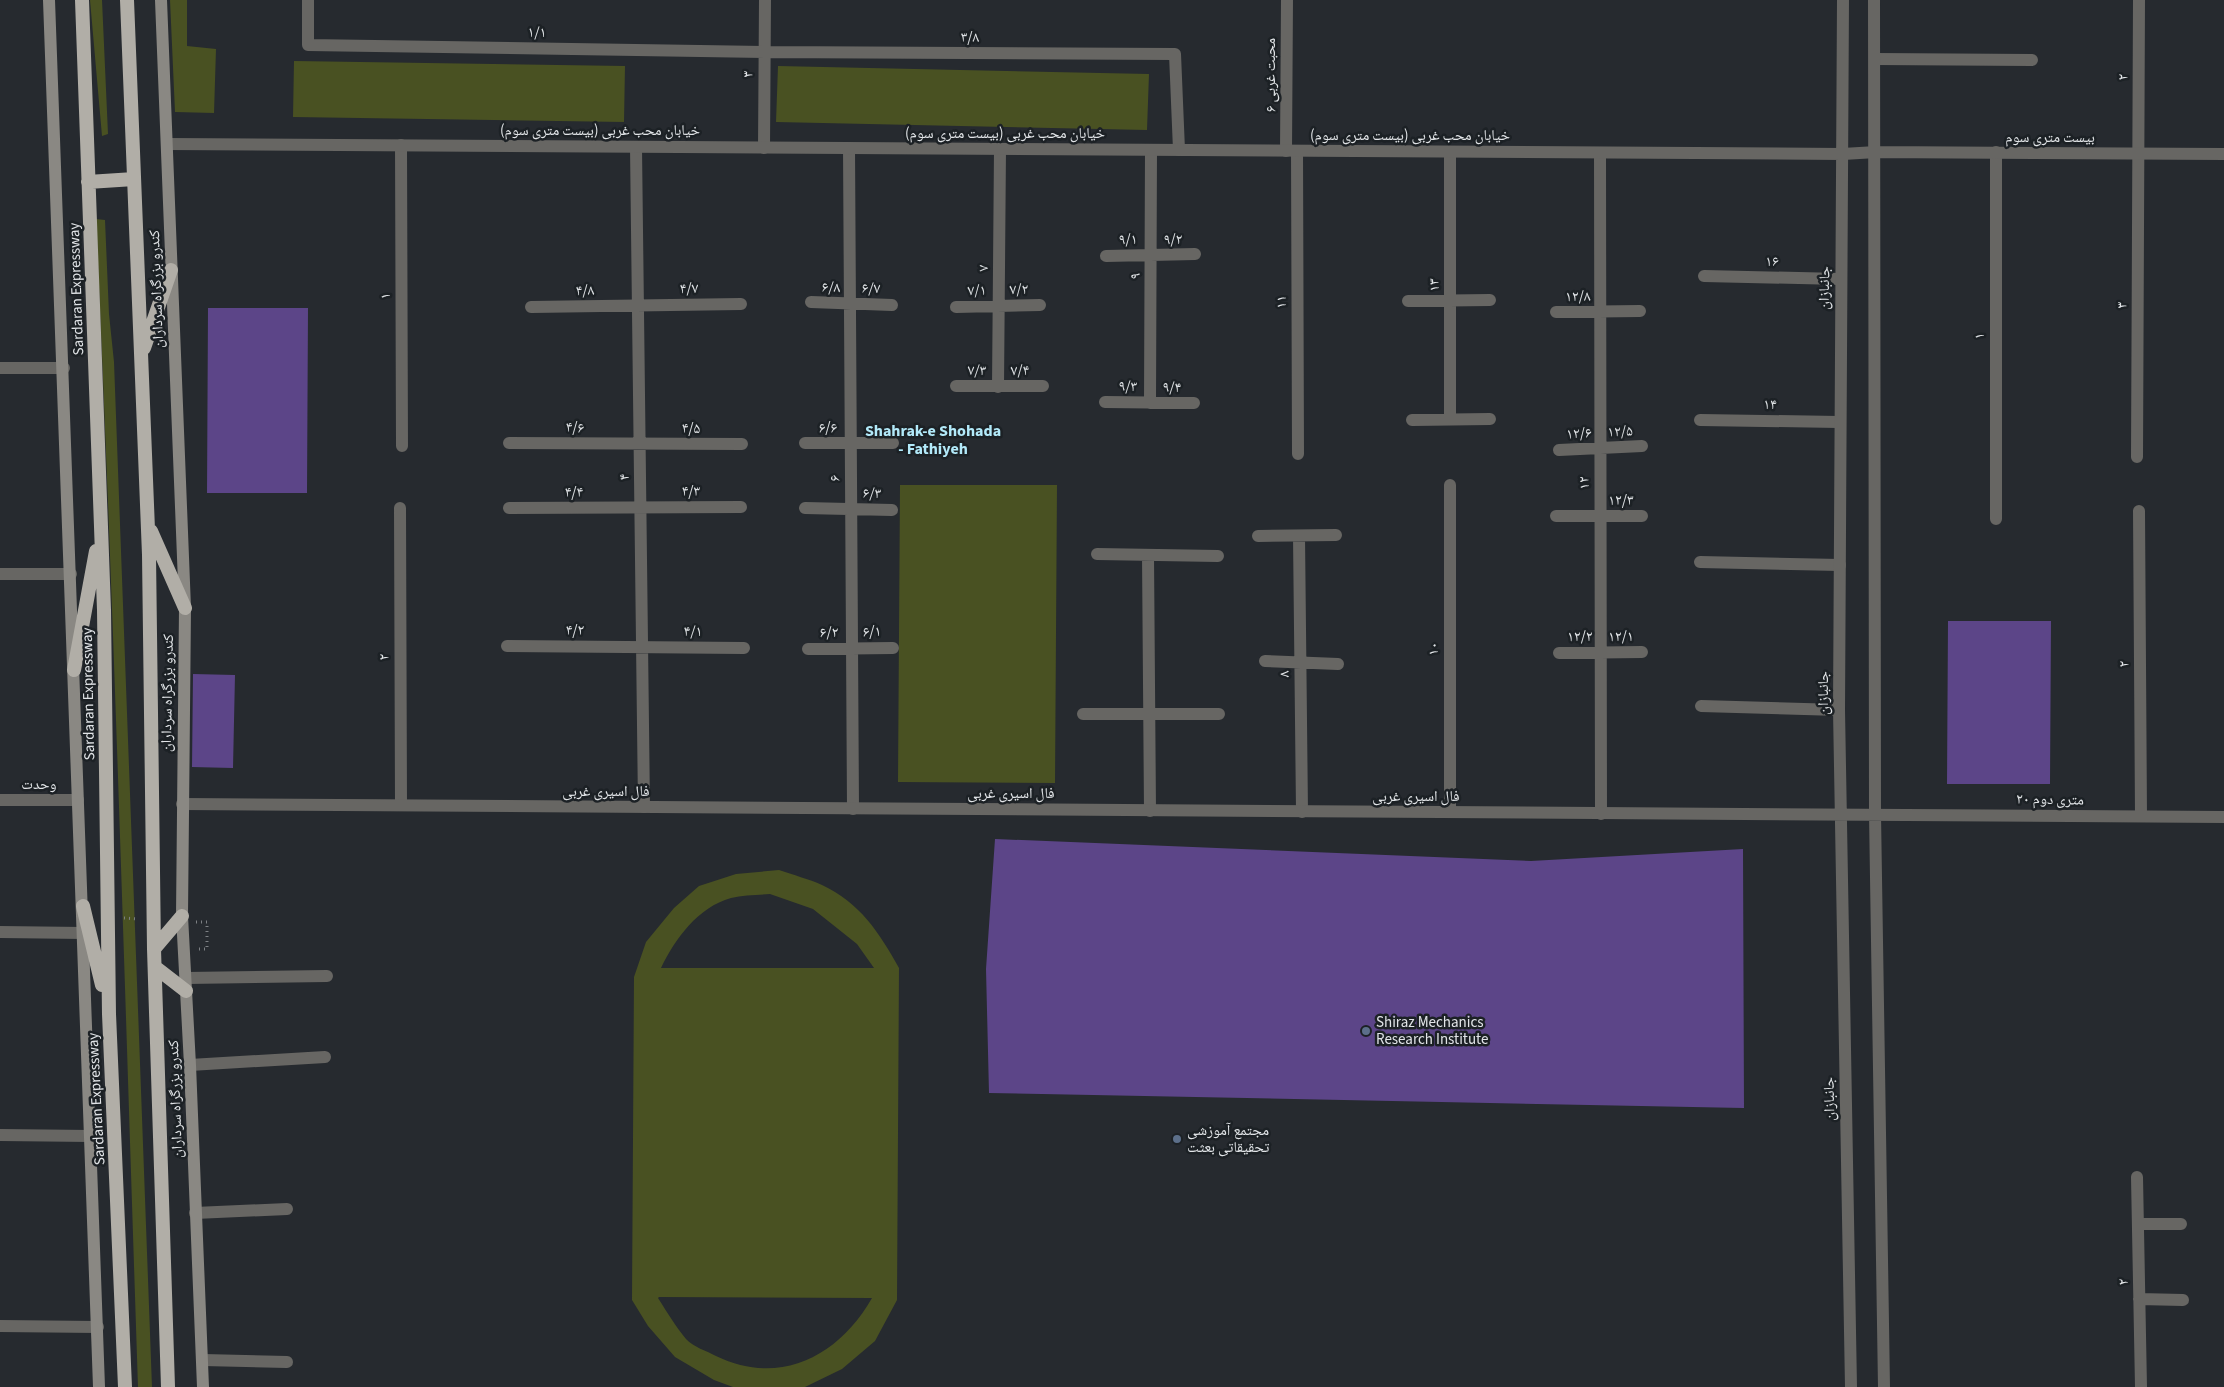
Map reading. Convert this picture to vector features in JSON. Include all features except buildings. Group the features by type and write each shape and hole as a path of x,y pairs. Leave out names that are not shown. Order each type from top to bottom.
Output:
{"highway":[{"name":"Sardaran Expressway","path":"82,0 104,610 109,1014 125,1387"},
{"path":"127,0 148,523 154,949 168,1387"},
{"path":"88,182 134,179"},
{"path":"141,356 171,270"},
{"path":"148,523 184,608"},
{"path":"74,670 100,526"},
{"path":"83,906 109,1014"},
{"path":"154,949 185,918"},
{"path":"155,967 186,984"}],"main road":[{"path":"49,0 100,1387"},
{"name":"کندرو بزرگراه سرداران","path":"161,0 184,608 182,804 186,984 204,1387"}],"street":[{"name":"۱/۱","path":"308,0 308,44 765,52"},
{"name":"۳","path":"764,148 765,0"},
{"name":"محبت غربی ۶","path":"1287,0 1292,151"},
{"name":"جانبازان","path":"1843,0 1839,422 1839,710 1850,1387"},
{"path":"1874,0 1876,152 1875,814 1884,1387"},
{"name":"۲","path":"2140,0 2140,153"},
{"name":"۳/۸","path":"765,52 1175,54 1179,150"},
{"path":"1875,59 2032,60"},
{"name":"خیابان محب غربی (بیست متری سوم)","path":"166,144 1843,154"},
{"name":"۱","path":"401,145 402,446"},
{"name":"۴","path":"636,147 644,807"},
{"name":"۶","path":"849,148 853,808"},
{"name":"۷","path":"998,387 1000,149"},
{"name":"۹","path":"1150,402 1151,150"},
{"name":"۱۱","path":"1292,151 1298,454"},
{"name":"۱۳","path":"1450,152 1450,419"},
{"name":"بیست متری سوم","path":"1843,154 1876,152 2224,154"},
{"name":"۱","path":"1996,152 1996,520"},
{"name":"۱۲","path":"1600,153 1601,814"},
{"name":"۳","path":"2137,457 2140,153"},
{"name":"۹/۲","path":"1151,255 1196,254"},
{"name":"۹/۱","path":"1106,256 1151,255"},
{"name":"۱۶","path":"1704,276 1841,278"},
{"path":"1408,301 1490,300"},
{"name":"۶/۸","path":"811,302 850,304"},
{"name":"۴/۷","path":"638,305 741,304"},
{"name":"۶/۷","path":"850,304 892,305"},
{"name":"۴/۸","path":"532,307 638,305"},
{"name":"۷/۲","path":"999,306 1040,305"},
{"name":"۷/۱","path":"956,307 999,306"},
{"name":"۱۲/۸","path":"1556,312 1640,311"},
{"path":"0,368 64,368"},
{"name":"۷/۳","path":"956,386 998,387"},
{"name":"۷/۴","path":"998,387 1043,386"},
{"name":"۹/۳","path":"1105,402 1150,402"},
{"name":"۹/۴","path":"1150,402 1194,403"},
{"path":"1412,420 1490,418"},
{"name":"۱۴","path":"1700,420 1839,422"},
{"name":"۴/۶","path":"509,443 640,444"},
{"name":"۶/۶","path":"805,443 893,443"},
{"name":"۴/۵","path":"640,444 742,444"},
{"name":"۱۲/۵","path":"1600,448 1642,446"},
{"name":"۱۲/۶","path":"1560,450 1600,448"},
{"name":"۱۰","path":"1450,485 1450,812"},
{"name":"۴/۳","path":"641,507 741,507"},
{"name":"۴/۴","path":"508,508 641,507"},
{"name":"۲","path":"400,508 401,806"},
{"name":"۶/۳","path":"805,508 892,510"},
{"name":"۲","path":"2139,511 2141,816"},
{"name":"۱۲/۳","path":"1556,516 1642,516"},
{"path":"1258,536 1336,535"},
{"name":"۸","path":"1299,536 1302,812"},
{"path":"1097,554 1218,556"},
{"path":"1148,555 1150,811"},
{"path":"1700,562 1840,565"},
{"path":"0,574 70,574"},
{"name":"۴/۲","path":"507,646 642,647"},
{"name":"۴/۱","path":"642,647 744,648"},
{"name":"۶/۱","path":"852,648 893,648"},
{"name":"۶/۲","path":"808,649 852,648"},
{"name":"۱۲/۱","path":"1601,652 1642,652"},
{"name":"۱۲/۲","path":"1560,653 1601,652"},
{"path":"1265,661 1338,664"},
{"path":"1701,706 1839,710"},
{"path":"1083,714 1219,714"},
{"name":"وحدت","path":"0,800 78,800"},
{"name":"فال اسیری غربی","path":"182,804 1840,815"},
{"name":"۲۰ متری دوم","path":"1840,815 2224,817"},
{"path":"0,932 84,933"},
{"path":"186,984 327,976"},
{"path":"190,1065 325,1057"},
{"path":"0,1136 91,1136"},
{"name":"۲","path":"2137,1177 2141,1387"},
{"path":"195,1213 287,1209"},
{"path":"2138,1224 2181,1224"},
{"path":"2139,1299 2183,1300"},
{"path":"0,1326 98,1326"},
{"path":"203,1360 287,1362"}],"path":[{"path":"119,918 148,919"},
{"path":"185,918 207,922 208,949"}],"green space":[{"path":"90,0 102,0 108,134 102,136"},
{"path":"170,0 187,0 187,46 216,49 214,113 175,112"},
{"path":"294,61 625,66 624,122 293,117"},
{"path":"778,66 1149,74 1147,130 776,122"},
{"path":"96,219 105,220 109,314 114,362 152,1387 138,1387 114,657"},
{"path":"900,485 1057,485 1055,783 898,782"},
{"path":"779,870 817,883 835,892 858,910 867,920 884,942 899,968 897,1300 875,1341 842,1369 805,1387 733,1387 714,1380 675,1357 648,1326 632,1300 634,977 646,942 674,908 699,886 736,874","holes":["770,894 813,909 857,944 874,968 661,968 681,935 698,916 708,909 719,902 731,898","659,1297 872,1298 843,1336 825,1350 806,1360 785,1367 763,1368 740,1365 692,1344 679,1330"]}],"place":[{"name":"Shiraz Mechanics Research Institute","path":"1366,1031"},
{"name":"مجتمع آموزشی تحقیقاتی بعثت","path":"1177,1139"}],"district":[{"name":"Shahrak-e Shohada - Fathiyeh","path":"933,439"}]}
